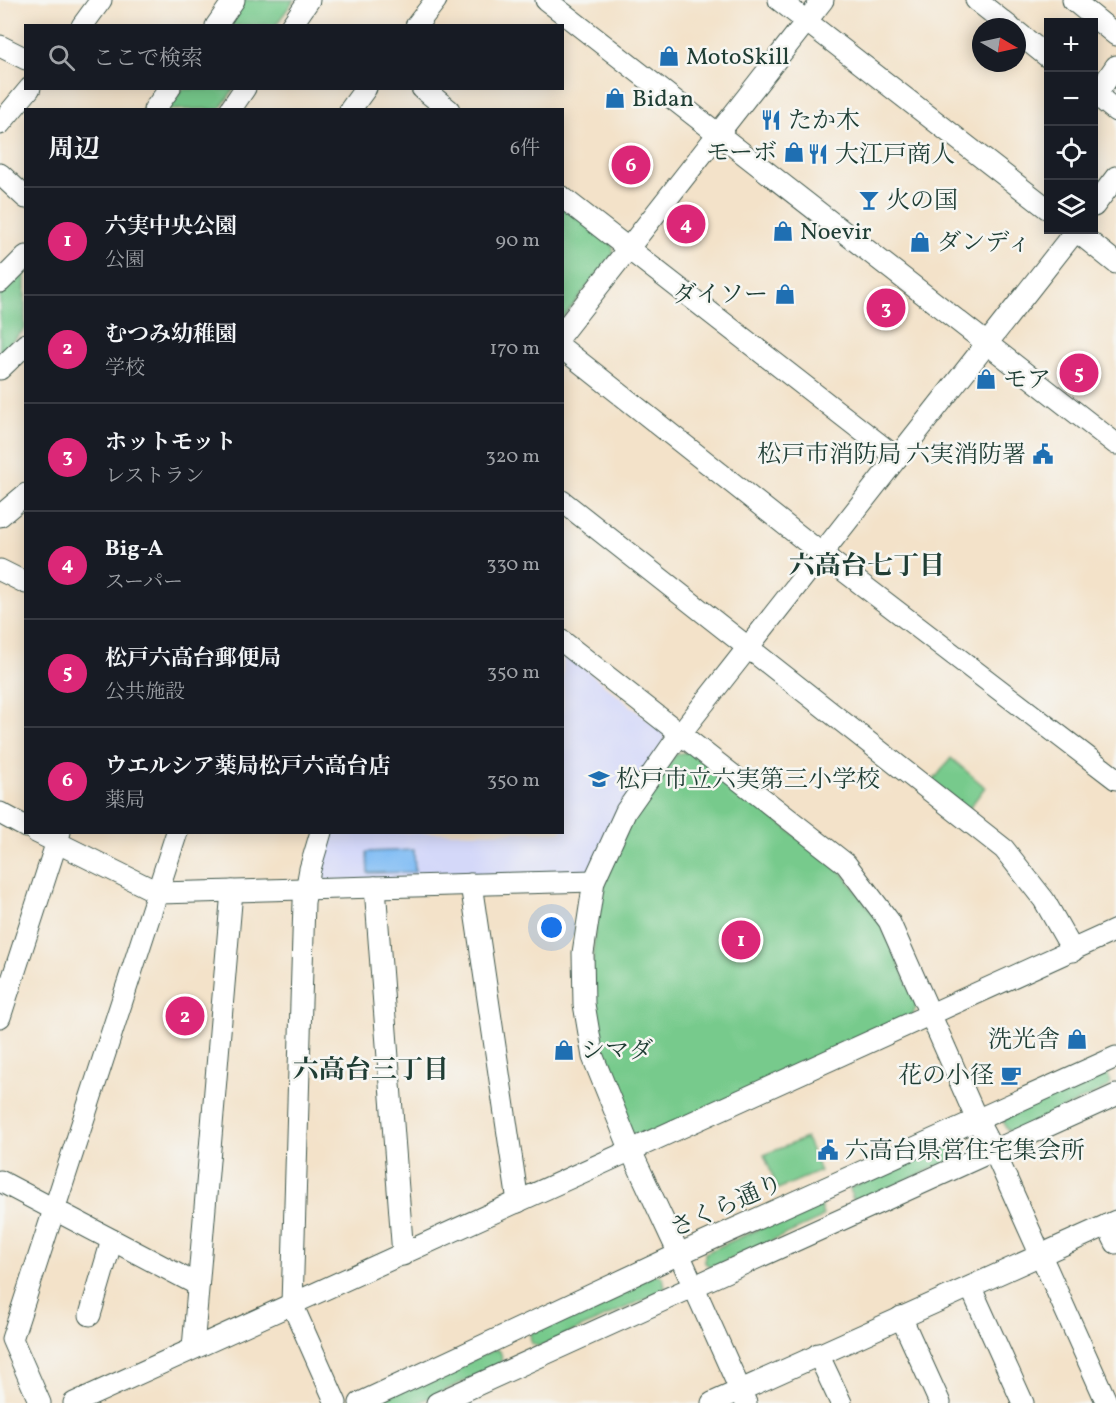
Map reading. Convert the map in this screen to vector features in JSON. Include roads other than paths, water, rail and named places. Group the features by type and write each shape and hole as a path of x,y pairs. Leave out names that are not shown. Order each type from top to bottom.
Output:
{"street":[{"path":"83,24 101,0"},
{"path":"217,24 234,0"},
{"path":"292,24 309,0"},
{"path":"418,24 436,0"},
{"path":"546,0 1116,444"},
{"path":"779,0 1044,206"},
{"path":"564,330 823,0"},
{"path":"976,0 999,18"},
{"path":"1073,0 1116,35"},
{"path":"1026,39 1044,54"},
{"path":"0,46 24,58"},
{"path":"1098,90 1116,66"},
{"path":"0,124 28,90"},
{"path":"155,108 169,90"},
{"path":"231,108 244,90"},
{"path":"351,108 365,90"},
{"path":"424,90 447,108"},
{"path":"1098,96 1116,111"},
{"path":"0,174 24,196"},
{"path":"1098,201 1116,177"},
{"path":"564,199 897,458"},
{"path":"743,1396 631,1151 593,1057 584,1004 583,953 594,881 626,811 680,734 1072,234"},
{"path":"1080,234 1116,263"},
{"path":"0,282 24,258"},
{"path":"0,369 24,347"},
{"path":"564,350 822,554 1116,779"},
{"path":"0,516 24,496"},
{"path":"564,503 1005,849 1044,900 1073,951"},
{"path":"0,570 24,582"},
{"path":"564,643 846,864 889,921 977,1120 999,1162 1107,1403"},
{"path":"0,813 24,826"},
{"path":"43,834 58,838 159,893 594,881"},
{"path":"40,1403 12,1339 176,834"},
{"path":"320,834 304,902 292,1304 336,1403"},
{"path":"0,1017 58,838"},
{"path":"471,884 518,1202"},
{"path":"375,887 403,1255"},
{"path":"193,1348 232,891"},
{"path":"74,1403 1116,930"},
{"name":"さくら通り","path":"360,1403 679,1254 1116,1057"},
{"path":"436,1403 1116,1095"},
{"path":"0,1181 198,1284"},
{"path":"712,1403 743,1396 818,1354 971,1288 1040,1255 1113,1230"},
{"path":"90,1315 112,1240"},
{"path":"971,1288 1023,1403"},
{"path":"901,1317 940,1403"},
{"path":"818,1354 841,1403"}],"water":[{"path":"414,850 415,872 368,873 367,852"}],"place":[{"name":"MotoSkill","path":"669,56"},
{"name":"Bidan","path":"615,98"},
{"name":"たか木","path":"771,120"},
{"name":"モーボ","path":"794,152"},
{"name":"大江戸商人","path":"818,154"},
{"name":"ウエルシア薬局松戸六高台店","path":"631,165"},
{"name":"火の国","path":"869,200"},
{"name":"Big-A","path":"686,224"},
{"name":"Noevir","path":"783,231"},
{"name":"ダンディ","path":"920,242"},
{"name":"ダイソー","path":"785,294"},
{"name":"ホットモット","path":"886,308"},
{"name":"松戸六高台郵便局","path":"1079,373"},
{"name":"モア","path":"986,379"},
{"name":"松戸市消防局 六実消防署","path":"1043,454"},
{"name":"松戸市立六実第三小学校","path":"599,779"},
{"name":"六実中央公園","path":"741,940"},
{"name":"むつみ幼稚園","path":"185,1016"},
{"name":"洗光舎","path":"1077,1039"},
{"name":"シマダ","path":"564,1050"},
{"name":"花の小径","path":"1011,1075"},
{"name":"六高台県営住宅集会所","path":"828,1150"}],"district":[{"name":"六高台七丁目","path":"867,565"},
{"name":"六高台三丁目","path":"371,1069"}]}
